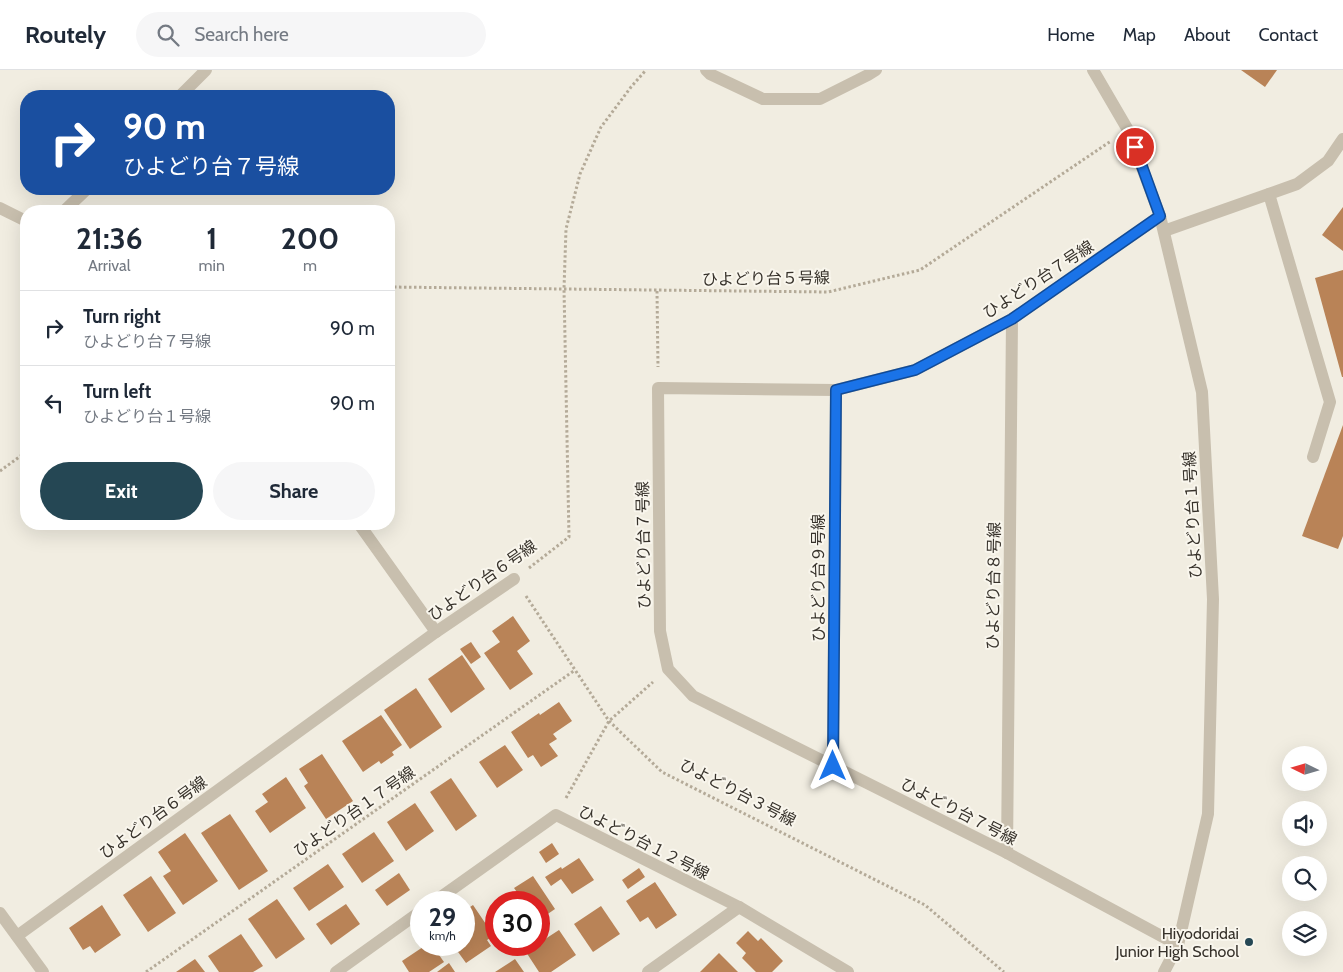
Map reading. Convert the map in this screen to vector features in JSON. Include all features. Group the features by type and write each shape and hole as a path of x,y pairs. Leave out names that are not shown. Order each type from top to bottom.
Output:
{"street":[{"path":"186,90 206,70"},
{"path":"706,70 710,74 762,100 820,99 876,70"},
{"name":"ひよどり台１号線","path":"1092,70 1128,130 1160,216 1202,392 1213,599 1208,814 1178,945 1164,972"},
{"path":"1164,231 1296,184 1328,161 1343,139"},
{"path":"1269,194 1330,402 1314,457"},
{"path":"70,205 81,195"},
{"path":"0,208 20,218"},
{"name":"ひよどり台７号線","path":"1160,216 1012,319 915,370 836,390 658,388 660,630 668,669 693,696 1007,853 1178,945"},
{"name":"ひよどり台８号線","path":"1007,853 1012,319"},
{"name":"ひよどり台９号線","path":"833,766 836,390"},
{"path":"363,530 436,632"},
{"name":"ひよどり台６号線","path":"17,936 436,632 514,579"},
{"name":"ひよどり台１２号線","path":"449,891 556,815 739,907 848,972"},
{"path":"648,972 739,907"},
{"path":"0,913 43,972"},
{"path":"336,972 410,919"}],"path":[{"name":"ひよどり台６号線","path":"514,579 569,537 564,289 566,229 580,174 601,127 646,70"},
{"name":"ひよどり台５号線","path":"395,287 828,292 920,270 1128,130"},
{"path":"657,291 658,388"},
{"path":"0,471 20,456"},
{"name":"ひよどり台３号線","path":"514,579 609,721 662,772 925,905 1004,972"},
{"path":"556,815 609,721 668,669"},
{"name":"ひよどり台１７号線","path":"146,972 576,670"}],"building":[{"path":"1241,70 1277,70 1265,87"},
{"path":"1343,207 1343,251 1322,235"},
{"path":"1343,270 1343,377 1342,377 1315,278"},
{"path":"1343,425 1343,536 1338,549 1302,536"},
{"path":"513,616 530,641 517,651 533,674 510,690 484,653 500,642 492,631"},
{"path":"471,642 481,657 471,664 460,649"},
{"path":"462,655 485,689 451,713 428,679"},
{"path":"416,688 442,727 410,749 384,710"},
{"path":"559,702 572,721 553,734 557,739 549,744 558,756 541,767 533,755 528,758 511,732"},
{"path":"381,715 402,745 392,752 394,755 381,764 379,761 363,772 342,741"},
{"path":"505,745 523,770 497,788 479,762"},
{"path":"322,754 353,801 326,819 304,786 308,783 299,769"},
{"path":"286,777 306,808 270,833 255,811 268,802 262,794"},
{"path":"451,778 477,816 456,831 430,792"},
{"path":"415,803 434,831 406,851 387,822"},
{"path":"230,814 268,871 239,890 201,833"},
{"path":"374,832 394,861 362,883 342,854"},
{"path":"185,833 218,881 183,905 163,876 171,871 158,852"},
{"path":"552,843 559,854 546,863 539,852"},
{"path":"579,858 594,880 572,894 561,879 551,886 545,877"},
{"path":"328,864 344,887 309,911 293,888"},
{"path":"639,868 645,877 628,889 622,880"},
{"path":"399,873 410,890 387,906 375,890"},
{"path":"151,876 176,913 148,932 123,895"},
{"path":"533,876 543,891 516,891 514,888"},
{"path":"655,882 677,915 656,929 648,917 640,922 626,901"},
{"path":"277,899 305,939 276,959 248,919"},
{"path":"550,902 555,909 550,912"},
{"path":"346,904 360,924 331,945 316,924"},
{"path":"102,905 121,935 95,953 90,946 83,950 69,928"},
{"path":"601,906 620,934 593,952 574,924"},
{"path":"475,908 485,923 485,950 466,963 461,956 475,956"},
{"path":"559,930 576,955 551,972 539,972 529,956 550,956 550,936"},
{"path":"748,931 758,941 761,938 783,961 772,972 756,972 742,958 746,953 736,943"},
{"path":"241,934 263,966 253,972 219,972 208,956"},
{"path":"719,953 738,972 700,972"},
{"path":"410,956 440,956 444,962 429,972 409,972 402,961"},
{"path":"195,959 205,972 176,972"},
{"path":"515,959 524,972 495,972 509,963"},
{"path":"449,963 455,972 437,972"}],"place":[{"name":"Hiyodoridai Junior High School","path":"1249,942"}],"route":[{"path":"833,766 836,390 915,370 1012,319 1160,216 1135,147"}]}
